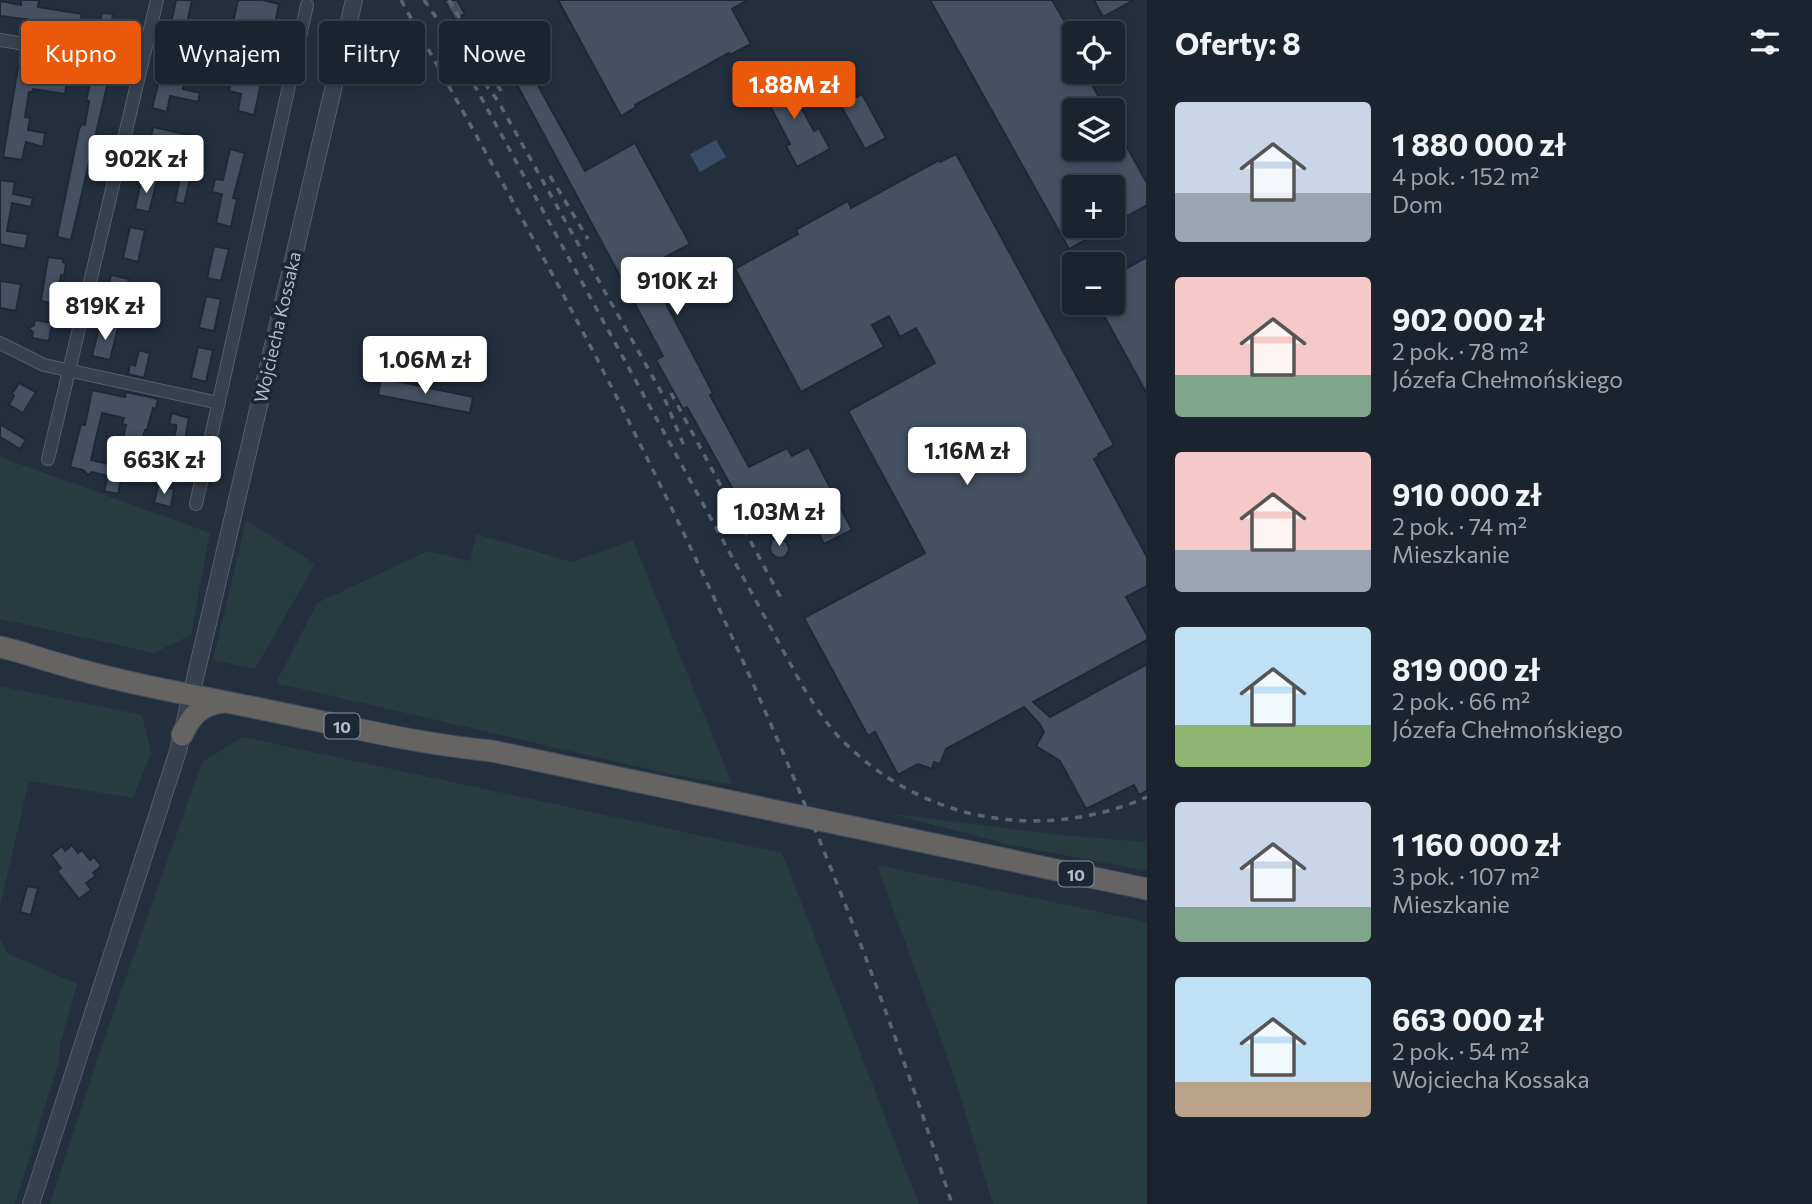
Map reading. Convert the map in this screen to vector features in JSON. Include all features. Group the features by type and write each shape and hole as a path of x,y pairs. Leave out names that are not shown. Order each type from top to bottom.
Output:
{"highway":[{"name":"10","path":"0,647 168,689 194,688 227,702 457,748 492,751 1147,889"},
{"name":"10","path":"28,653 58,654 194,688 460,738 492,751"},
{"path":"168,689 178,696 182,703 186,715 183,729"},
{"path":"183,729 201,709 227,702"}],"street":[{"path":"48,459 157,0"},
{"name":"Wojciecha Kossaka","path":"31,1204 194,688 354,0"},
{"path":"196,504 307,5"},
{"path":"0,42 142,64"},
{"path":"0,343 38,363 219,403"}],"green space":[{"path":"0,457 210,533 191,635 154,653 0,619"},
{"path":"246,520 315,564 255,669 213,660"},
{"path":"476,534 572,562 633,540 732,784 674,775 276,683 317,603 428,551 470,561"},
{"path":"0,686 142,715 151,753 133,798 29,781 0,906"},
{"path":"243,737 782,853 919,1204 50,1204 99,1054 202,762"},
{"path":"887,813 1051,834 1144,842 1147,838 1147,871 1012,845"},
{"path":"877,865 1147,922 1147,1204 993,1204 953,1073"},
{"path":"0,938 7,953 77,984 60,1045 59,1061 15,1204 0,1204"}],"water":[{"path":"716,140 726,157 700,172 690,154"}],"building":[{"path":"21,0 39,0 38,7 82,14 81,21 39,21 0,16 0,1 21,5"},
{"path":"176,0 192,0 187,21 172,21"},
{"path":"238,0 263,0 279,4 275,21 233,21"},
{"path":"444,0 457,0 465,14 455,19"},
{"path":"558,0 748,0 732,9 751,44 730,55 729,53 635,105 636,107 621,116"},
{"path":"930,0 1052,0 1064,21 1062,21 1062,84 1092,84 1099,98 1062,98 1062,161 1125,161 1125,144 1147,183 1147,205 1125,217 1125,175 1062,175 1062,236"},
{"path":"1094,0 1134,0 1103,17"},
{"path":"102,13 113,14 112,21 100,21"},
{"path":"18,67 21,67 21,84 67,84 65,94 33,89 29,92 25,117 30,118 28,130 45,133 43,147 26,142 22,160 3,157"},
{"path":"782,72 814,131 819,128 830,149 797,167 786,146 790,144 759,85"},
{"path":"90,84 108,84 71,240 57,237 79,129 82,124 85,125 89,101 86,101"},
{"path":"155,84 184,84 183,89 200,93 198,102 170,96 167,112 152,108 158,85"},
{"path":"230,84 261,84 254,115 238,111 241,94 229,91"},
{"path":"517,84 537,84 585,171 635,143 690,244 647,267 749,467 787,448 792,456 809,447 852,530 824,544 808,512 792,520 783,504 762,515 771,529 759,536 687,407 683,409 656,360 663,356"},
{"path":"862,94 886,138 865,149 841,106"},
{"path":"153,127 199,137 196,153 164,147 161,162 146,159"},
{"path":"230,149 245,153 233,198 237,199 231,227 216,223 222,194 212,192 215,179 223,180"},
{"path":"956,154 1114,445 1094,459 1147,557 1147,586 1126,597 1147,635 1147,640 1033,702 1050,717 1147,664 1147,791 1139,795 1134,785 1086,809 1060,761 1036,746 1044,732 1024,707 946,749 940,764 934,762 932,769 918,764 898,775 875,732 868,736 804,618 925,553 848,411 935,363 916,328 900,337 889,316 872,325 884,347 801,392 735,269 798,234 796,230 848,201 851,208 939,160 940,162"},
{"path":"142,177 157,181 149,212 135,209"},
{"path":"180,177 190,179 184,204 175,202"},
{"path":"0,180 15,182 13,194 33,198 31,207 12,203 7,231 28,234 25,249 0,244"},
{"path":"130,227 145,230 138,262 123,258"},
{"path":"1063,238 1089,238 1069,249"},
{"path":"214,246 229,249 221,281 207,278"},
{"path":"48,257 63,259 66,263 56,304 41,301"},
{"path":"1147,257 1147,394 1104,315 1125,315 1125,269"},
{"path":"111,275 129,279 122,311 104,306"},
{"path":"0,281 21,284 16,311 0,308"},
{"path":"206,296 221,299 214,331 199,328"},
{"path":"35,320 52,323 49,341 32,338 33,332 28,328 34,325"},
{"path":"100,324 118,328 110,360 92,356"},
{"path":"198,347 213,350 206,382 191,378"},
{"path":"139,350 150,353 144,378 128,374 130,364 135,366"},
{"path":"381,378 473,397 470,413 378,395"},
{"path":"19,383 36,392 23,413 9,405"},
{"path":"92,390 125,397 126,392 158,399 145,430 136,465 125,462 118,494 104,491 108,476 92,472 88,475 83,470 70,467 81,424 85,425","holes":["102,413 124,418 122,424 126,425 121,447 117,446 113,465 91,460"]},
{"path":"172,413 189,418 181,462 174,460 173,466 160,462 163,448 171,450 176,429 176,425 169,424"},
{"path":"0,424 26,440 20,449 0,437"},
{"path":"158,486 174,489 171,507 154,503"},
{"path":"772,539 787,543 789,550 785,557 778,558 772,554"},
{"path":"72,845 78,853 82,850 90,860 94,857 101,866 93,873 96,876 86,883 91,890 79,899 57,871 61,868 51,855 62,846 65,851"},
{"path":"27,886 38,888 31,915 20,912"}],"railway":[{"path":"401,0 586,338 689,543 732,636 850,917 886,1012 952,1204"},
{"path":"424,0 441,24 803,687 837,735 869,764 904,788 942,805 982,816 1023,821 1064,819 1106,811 1147,797"},
{"path":"449,0 501,91"},
{"path":"485,84 498,101 664,397 686,451"},
{"path":"550,176 588,239"},
{"path":"671,393 781,598"}]}
